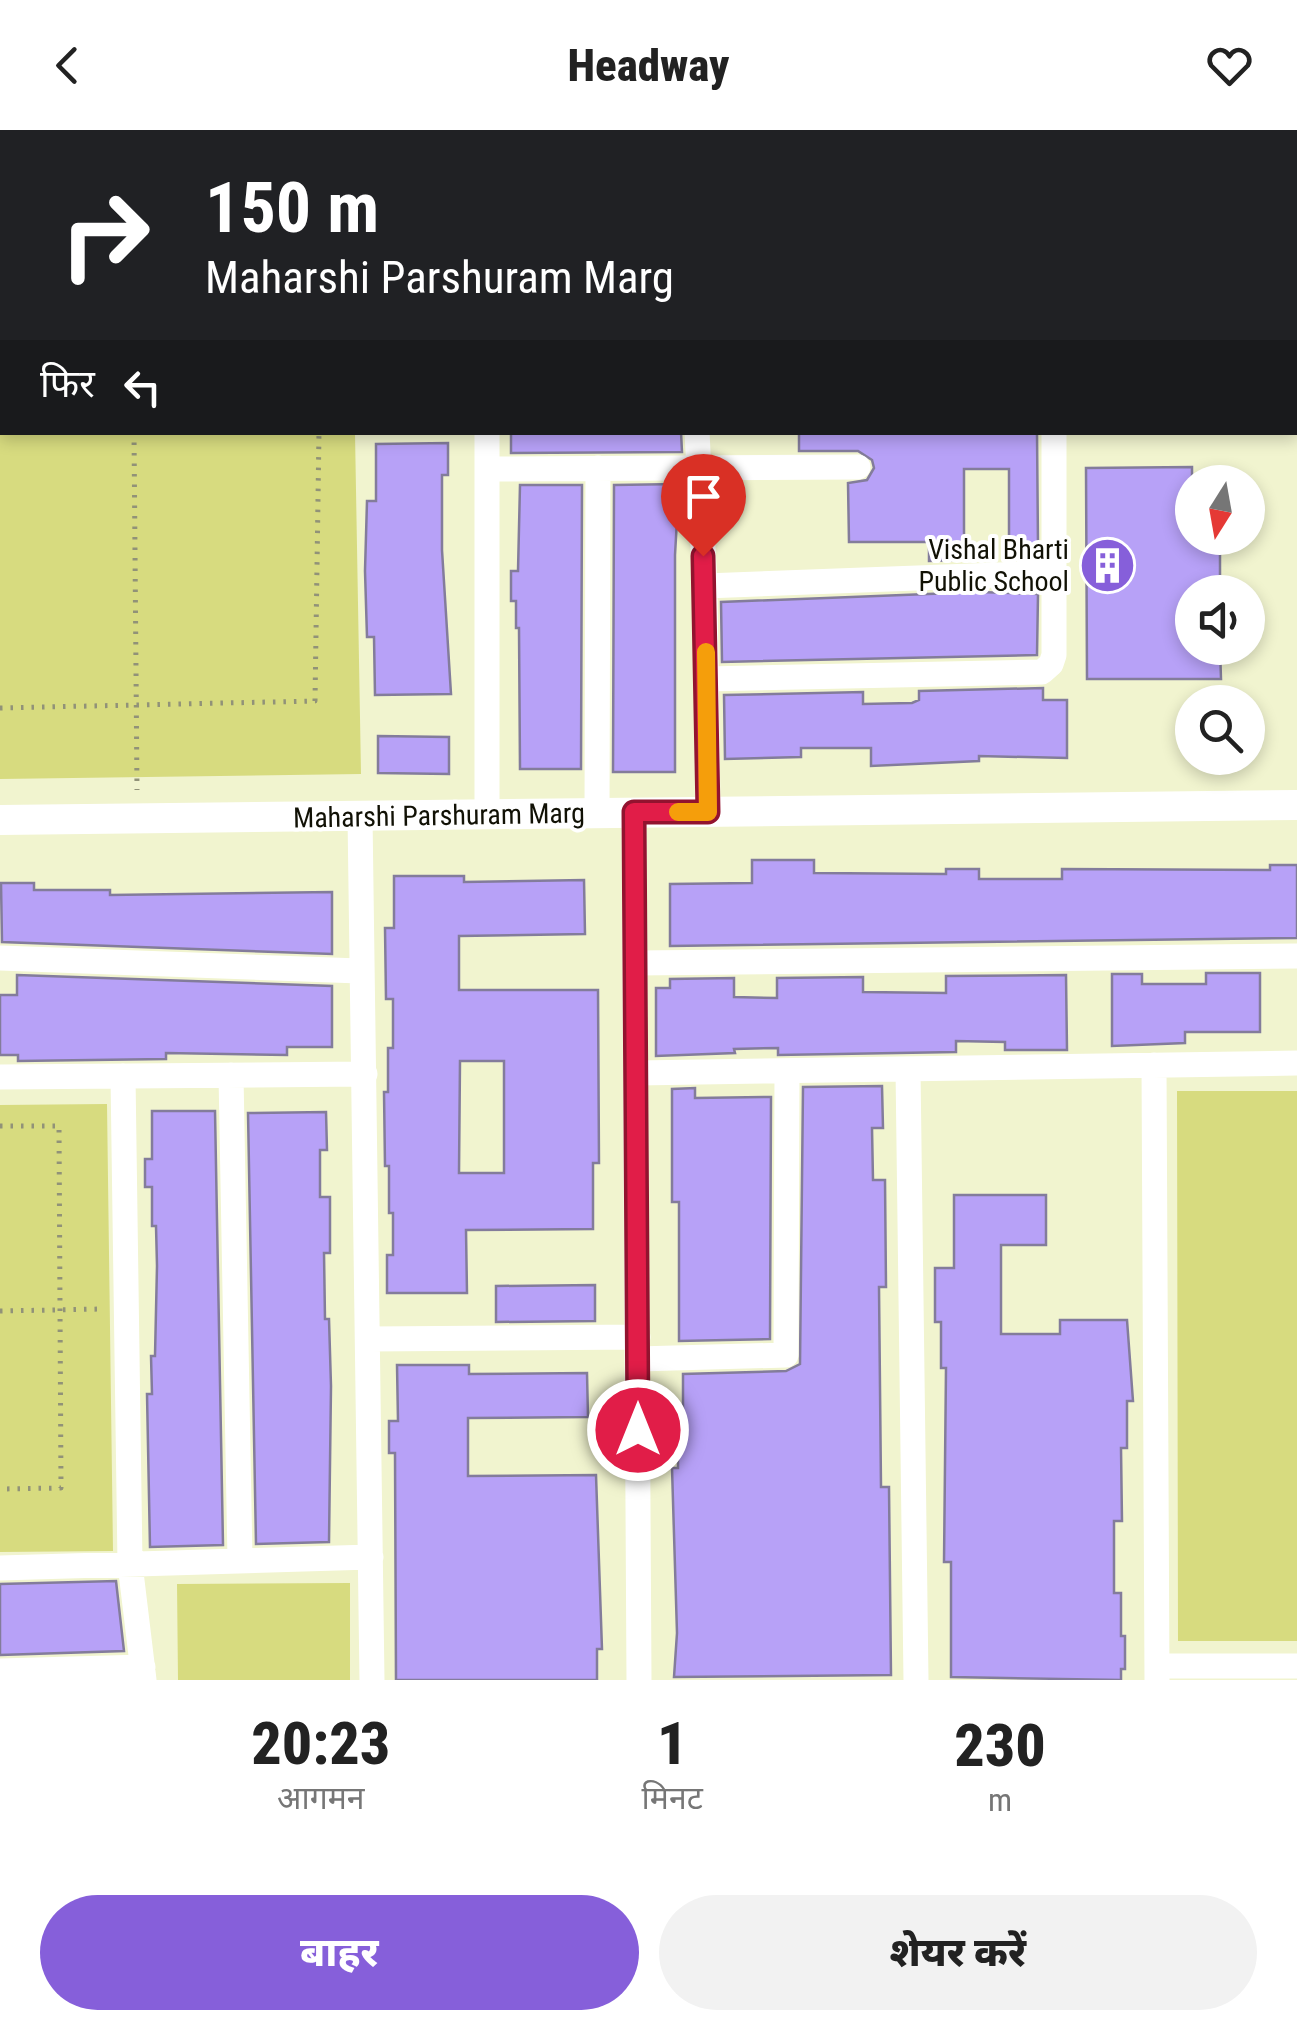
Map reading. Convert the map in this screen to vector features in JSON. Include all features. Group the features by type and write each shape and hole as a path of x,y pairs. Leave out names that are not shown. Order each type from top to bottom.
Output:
{"street":[{"path":"486,814 487,435"},
{"path":"697,435 708,812"},
{"path":"706,679 1042,672 1051,664 1054,654 1054,435"},
{"path":"487,470 858,467"},
{"path":"596,813 598,468"},
{"path":"704,586 1052,572"},
{"name":"Maharshi Parshuram Marg","path":"0,820 1297,804"},
{"path":"634,812 639,1680"},
{"path":"360,816 372,1680"},
{"path":"636,963 1297,956"},
{"path":"0,958 360,971"},
{"path":"637,1073 1297,1063"},
{"path":"1154,1065 1157,1673 1297,1666"},
{"path":"908,1068 916,1680"},
{"path":"368,1339 786,1354 787,1071"},
{"path":"0,1076 365,1074"},
{"path":"231,1075 240,1560"},
{"path":"0,1671 144,1674 130,1564 123,1076"},
{"path":"0,1568 371,1557"}],"path":[{"path":"134,435 137,818"},
{"path":"0,708 315,701 319,435"},
{"path":"0,1126 59,1126 60,1311 60,1488 0,1489"},
{"path":"0,1311 126,1308"}],"green space":[{"path":"0,435 355,435 361,774 0,779"},
{"path":"1177,1091 1297,1091 1297,1641 1178,1641"},
{"path":"107,1104 113,1551 0,1552 0,1105"},
{"path":"350,1583 350,1680 178,1680 177,1584"}],"building":[{"path":"511,435 681,435 682,452 511,453"},
{"path":"799,435 1037,435 1038,547 1009,547 1009,469 964,469 964,560 929,561 929,542 849,542 848,483 867,480 874,468 872,460 858,451 799,451"},
{"path":"448,443 448,475 442,475 442,550 451,694 375,695 374,637 367,637 365,571 367,501 376,501 376,444"},
{"name":"Vishal Bharti Public School","path":"1175,467 1175,555 1220,555 1220,575 1175,575 1175,665 1221,665 1221,679 1087,679 1086,468"},
{"path":"679,484 675,555 675,772 613,772 614,485"},
{"path":"520,485 582,485 581,769 520,769 519,628 516,601 511,601 511,571 518,571"},
{"path":"979,592 1038,594 1037,655 722,662 721,602"},
{"path":"1043,688 1043,700 1067,700 1067,758 979,756 979,761 871,766 871,748 801,748 801,757 725,759 724,695 863,692 863,704 912,703 919,700 919,691"},
{"path":"378,736 449,737 449,774 378,773"},
{"path":"752,860 814,860 814,873 946,874 946,869 979,869 979,879 1062,879 1062,869 1270,870 1270,865 1297,865 1297,938 670,946 670,884 752,883"},
{"path":"394,876 464,876 464,882 584,880 585,934 459,936 459,990 598,990 599,1163 593,1163 593,1229 466,1230 467,1293 387,1293 387,1255 393,1255 393,1213 389,1213 389,1166 385,1166 384,1092 388,1092 388,1048 393,1048 393,999 386,999 385,928 394,928","holes":["460,1061 504,1061 504,1173 459,1173"]},
{"path":"1,883 34,883 34,890 110,890 110,895 332,892 332,954 2,942"},
{"path":"1206,973 1260,973 1260,1032 1185,1032 1185,1043 1112,1046 1112,974 1142,974 1142,984 1206,984"},
{"path":"17,975 332,986 332,1047 287,1047 287,1055 166,1053 166,1059 18,1061 18,1055 0,1055 0,995 17,995"},
{"path":"1066,975 1067,1050 1005,1050 1005,1042 956,1041 956,1052 778,1055 778,1048 656,1056 656,988 670,988 670,979 734,978 734,997 777,998 777,978 863,977 863,992 946,993 946,976"},
{"path":"882,1086 883,1128 872,1128 873,1180 885,1180 886,1287 879,1287 881,1487 889,1487 891,1675 674,1677 677,1633 672,1468 678,1468 678,1437 683,1437 683,1374 786,1371 800,1364 803,1087"},
{"path":"695,1088 695,1098 771,1097 770,1339 679,1341 679,1202 672,1202 672,1089"},
{"path":"152,1111 215,1111 223,1545 150,1547 147,1394 152,1394 151,1356 155,1356 157,1266 152,1187 145,1187 145,1159 152,1159"},
{"path":"326,1112 327,1150 320,1150 320,1197 330,1197 330,1253 324,1253 331,1386 329,1542 256,1544 248,1113"},
{"path":"954,1195 1046,1195 1046,1245 1001,1245 1001,1334 1060,1334 1060,1320 1127,1320 1133,1401 1127,1401 1127,1448 1121,1448 1122,1521 1114,1521 1114,1593 1121,1593 1121,1636 1125,1636 1121,1680 951,1677 951,1562 944,1562 946,1368 941,1368 941,1322 935,1322 935,1268 954,1268"},
{"path":"595,1285 595,1321 496,1322 496,1286"},
{"path":"397,1365 469,1365 469,1374 587,1373 588,1417 468,1418 468,1476 596,1475 602,1649 597,1649 597,1680 396,1680 395,1453 389,1453 389,1421 398,1421"},
{"path":"116,1581 124,1651 0,1655 0,1584"}],"slow traffic":[{"path":"678,812 708,812 706,652"}],"place":[{"name":"Vishal Bharti Public School","path":"1108,565"}],"route":[{"path":"638,1430 634,812 708,812 703,556"}]}
